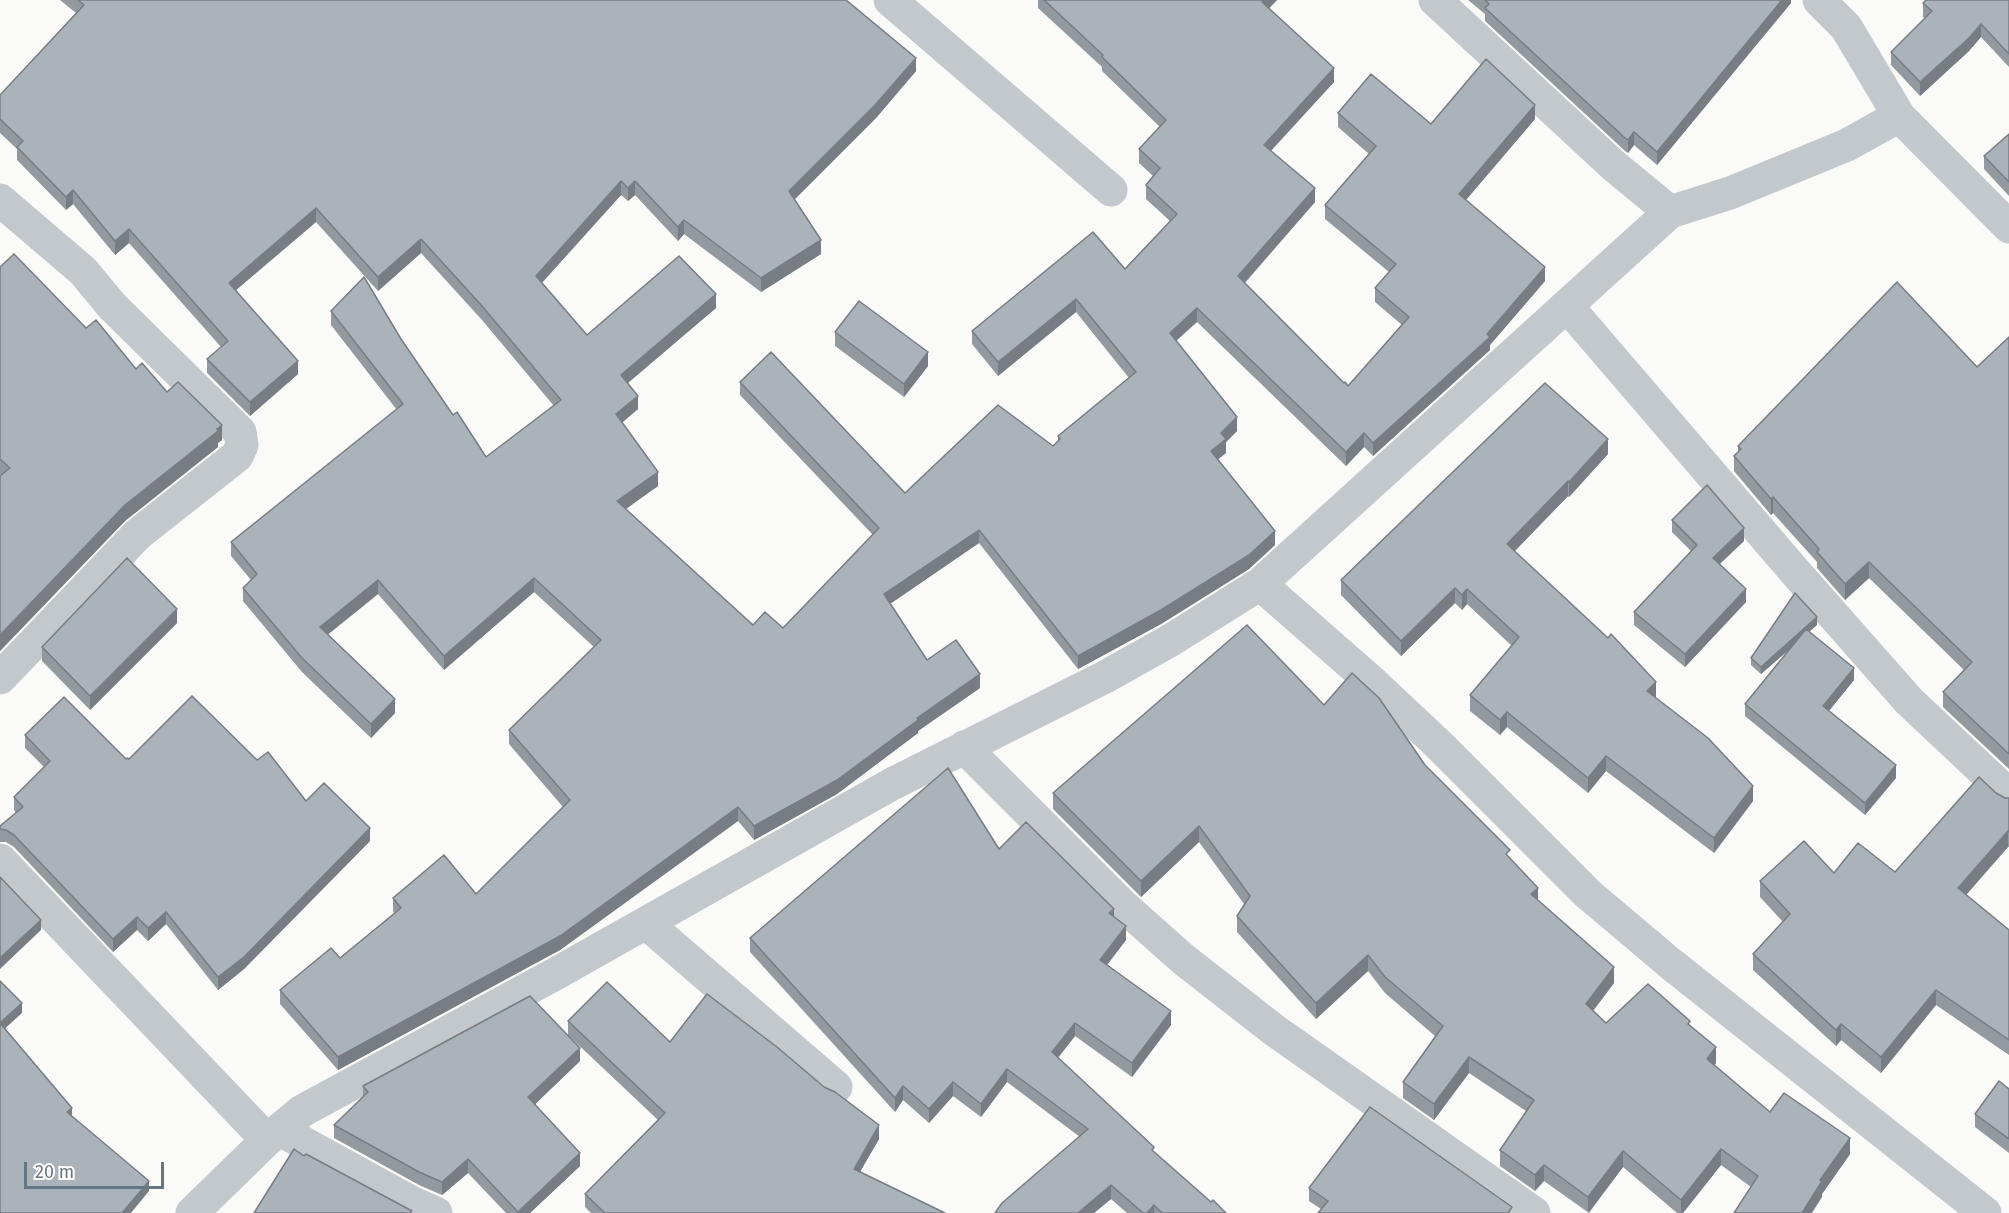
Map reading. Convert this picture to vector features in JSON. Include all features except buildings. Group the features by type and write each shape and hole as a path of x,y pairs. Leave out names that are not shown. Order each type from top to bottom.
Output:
{"street":[{"path":"890,0 1111,190"},
{"path":"1435,0 1613,165 1670,212"},
{"path":"1819,0 1846,27 1899,116 2009,227"},
{"path":"192,1213 302,1111 646,923 892,784 1105,677 1171,640 1260,584 1670,212 1730,193 1847,145 1899,116"},
{"path":"0,200 83,271 112,306 240,432 242,445 237,456 138,534 0,678"},
{"path":"1567,306 1909,701 2009,795"},
{"path":"1260,584 1374,683 1588,894 1671,964 1985,1213"},
{"path":"964,747 1120,903 1183,959 1274,1030 1534,1213"},
{"path":"0,860 274,1135 436,1213"},
{"path":"646,923 836,1087"}]}
